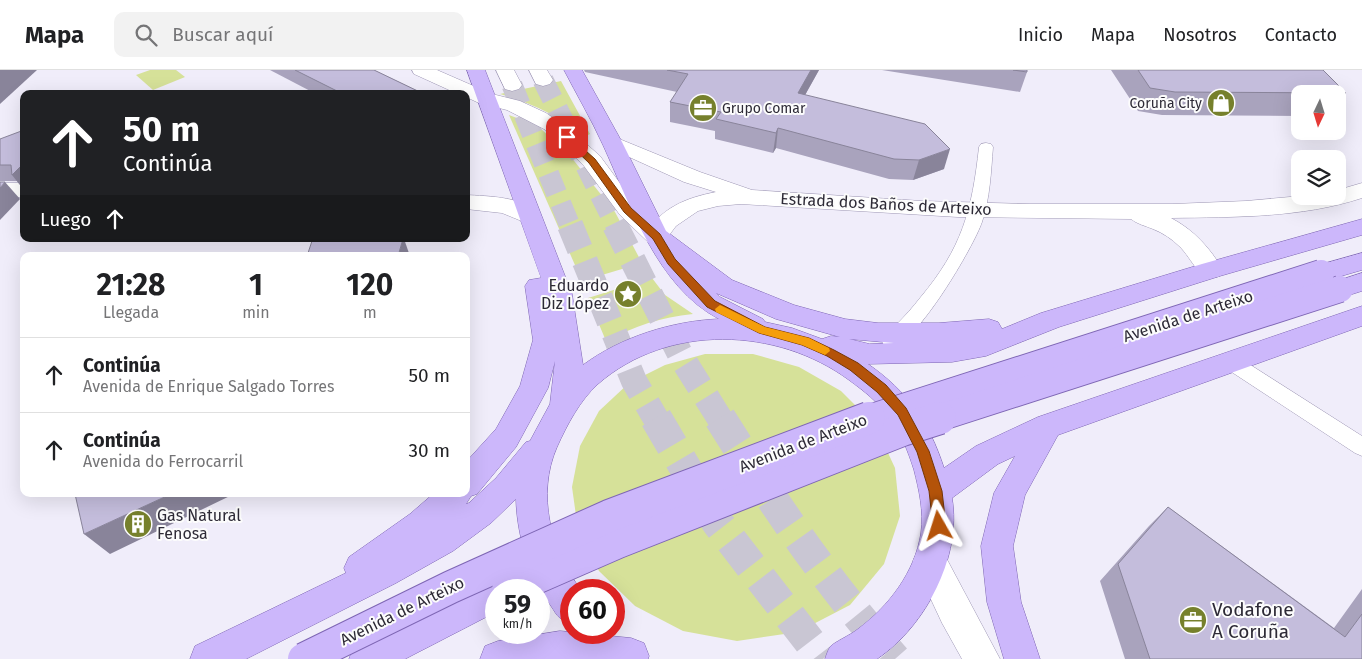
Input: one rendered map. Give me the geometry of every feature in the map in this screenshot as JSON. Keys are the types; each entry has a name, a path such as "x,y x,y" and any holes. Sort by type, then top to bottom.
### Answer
{"main road":[{"path":"476,70 528,216 559,294 570,366 564,407"},
{"path":"574,70 612,142 656,236 672,261 711,304 762,330"},
{"path":"470,479 506,438 534,388 546,340 528,216"},
{"path":"208,659 392,568 441,540 480,513 506,488 542,444 564,407 586,378 620,354 655,340 684,331 724,328 762,330 870,354 952,352 986,346 1206,262 1362,227"},
{"path":"656,236 723,286 785,312 846,329 899,333 940,333 974,331 1050,320"},
{"path":"1341,281 1362,261"},
{"name":"Avenida de Arteixo","path":"533,579 618,542 902,430 1341,281"},
{"name":"Avenida de Arteixo","path":"304,659 451,586 609,516 890,410 1341,281"},
{"path":"936,491 987,455 1048,426 1362,316"},
{"path":"805,341 854,366 881,389 902,411 923,451 936,491 939,526 930,561 915,595 888,628 854,653 842,659"},
{"path":"1022,659 1004,602 997,546 1010,493 1048,426"},
{"path":"542,444 532,484 534,519 540,550 560,591"},
{"path":"304,611 421,524 452,497"},
{"name":"Avenida de Arteixo","path":"367,659 485,600"},
{"path":"616,644 635,657"},
{"path":"498,659 560,649 635,657"}],"street":[{"path":"421,70 466,90"},
{"path":"470,92 486,99 513,105 540,117 567,137 592,161 628,210 656,236"},
{"path":"612,142 692,177 757,197"},
{"path":"0,190 20,190"},
{"name":"Estrada dos Baños de Arteixo","path":"656,236 673,214 694,205 717,200 757,197 978,210 1130,213 1224,210 1284,205 1346,196 1362,190"},
{"path":"470,202 505,205 516,208 528,216"},
{"name":"Estrada dos Baños de Arteixo","path":"1206,262 1194,236 1193,225 1200,217 1224,210"},
{"name":"Estrada dos Baños de Arteixo","path":"1130,213 1174,228 1188,240 1206,262"},
{"path":"930,561 954,611 982,659"}],"lane":[{"path":"870,354 899,333 930,298 966,241 978,210 986,147"},
{"path":"1231,362 1362,447"}],"green space":[{"path":"150,70 176,70 185,77 153,90 136,75"},
{"path":"561,81 590,134 586,136 566,122 544,111 500,94"},
{"path":"509,115 538,126 571,157 615,212 642,263 582,281"},
{"path":"652,278 665,295 693,314 670,317 648,323 606,341 588,298"},
{"path":"705,354 753,354 799,367 841,391 875,425 895,468 900,516 884,564 850,605 798,632 737,641 683,631 635,606 625,596 625,579 607,579 599,571 578,530 572,487 580,446 599,411 629,383 665,365"}],"building":[{"path":"295,70 374,70 416,90 335,90"},
{"path":"667,70 811,70 798,93 925,124 950,149 919,160 894,159 778,128 776,133 716,119 721,112 670,102 688,74"},
{"path":"1138,70 1323,70 1338,85 1291,85 1291,93 1175,92 1150,88"},
{"path":"20,132 20,167 12,175 11,165 0,165 0,139"},
{"path":"312,242 402,242 399,252 308,252"},
{"path":"76,497 164,497 84,534"},
{"name":"Vodafone A Coruña","path":"1168,507 1345,637 1362,614 1362,659 1150,659 1118,564"}],"tunnel":[{"path":"543,80 616,226"},
{"path":"512,85 570,226"},
{"path":"570,225 634,381 656,419"},
{"path":"615,225 682,358 720,419"},
{"path":"656,418 717,522 823,659"},
{"path":"720,418 802,542 870,631 895,659"}],"slow traffic":[{"path":"720,309 762,330 805,341 825,351"}],"place":[{"name":"Coruña City","path":"1221,103"},
{"name":"Grupo Comar","path":"703,108"},
{"name":"Eduardo Diz López","path":"628,294"},
{"name":"Gas Natural Fenosa","path":"138,524"},
{"name":"Vodafone A Coruña","path":"1193,620"}],"route":[{"path":"567,137 592,161 628,210 656,236 672,261 711,304 762,330 805,341 830,353 854,366 881,389 902,411 923,451 936,491 939,526"}]}
